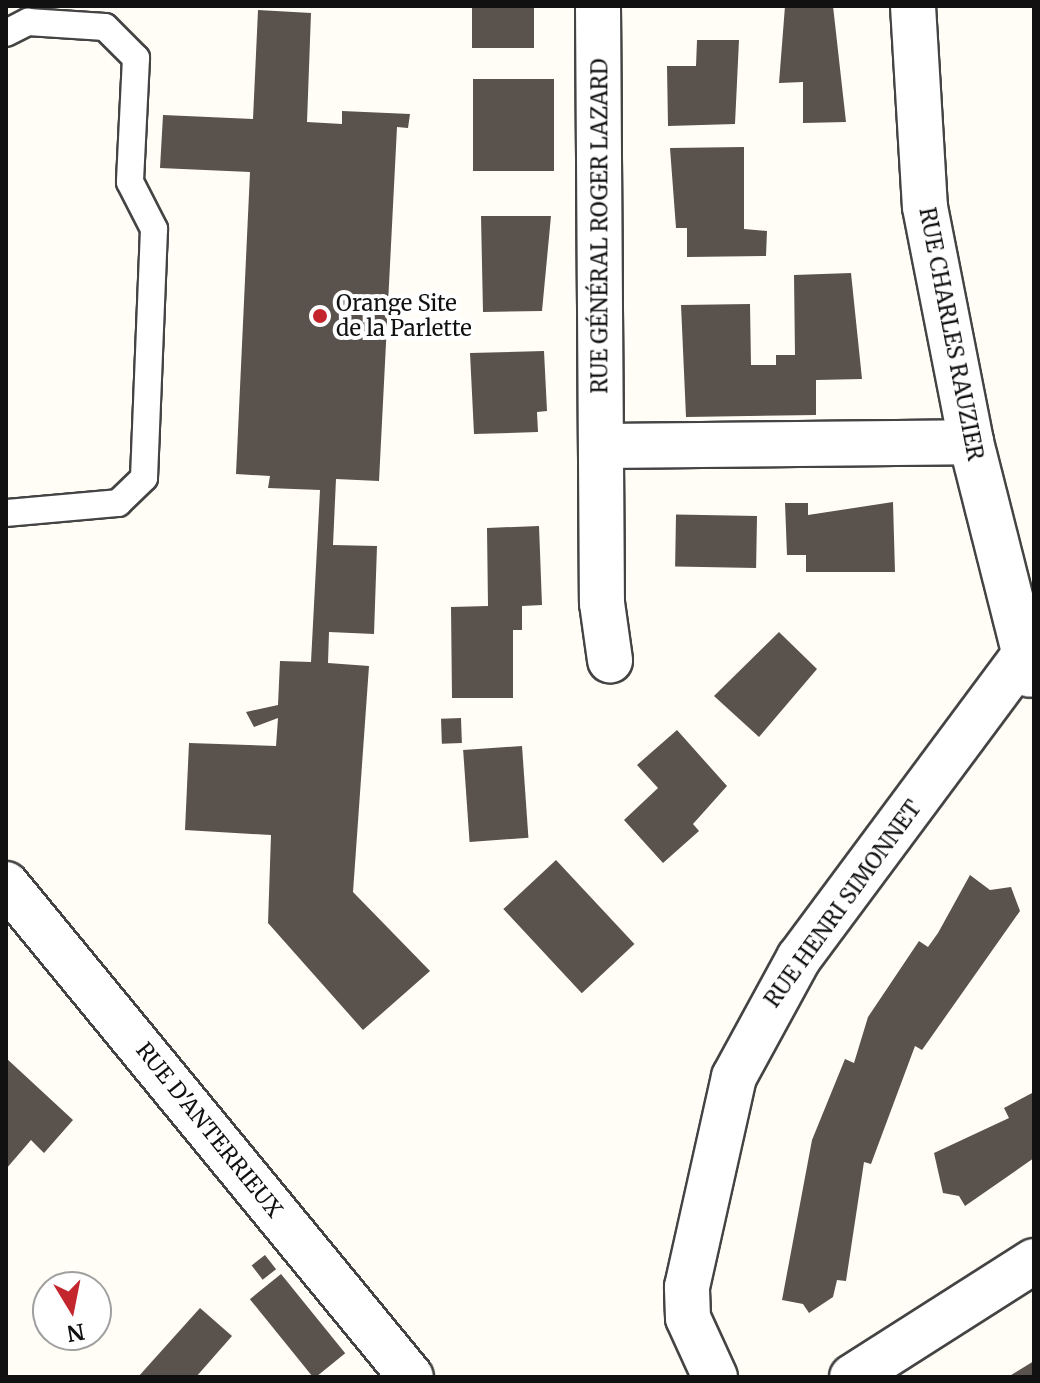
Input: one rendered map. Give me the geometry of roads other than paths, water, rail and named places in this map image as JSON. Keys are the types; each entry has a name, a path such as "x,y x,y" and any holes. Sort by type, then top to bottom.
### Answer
{"street":[{"name":"RUE GÉNÉRAL ROGER LAZARD","path":"598,6 602,603 610,660"},
{"name":"RUE CHARLES RAUZIER","path":"913,6 925,207 971,442 1031,661"},
{"path":"602,446 971,442"},
{"name":"RUE HENRI SIMONNET","path":"715,1377 688,1318 687,1287 734,1077 799,958 1031,661"},
{"name":"RUE D'ANTERRIEUX","path":"6,884 411,1377"},
{"path":"852,1377 1034,1261"}],"lane":[{"path":"6,33 28,22 105,27 136,58 130,182 154,229 144,478 118,503 6,513"}],"place":[{"name":"Orange Site de la Parlette","path":"320,316"}]}
